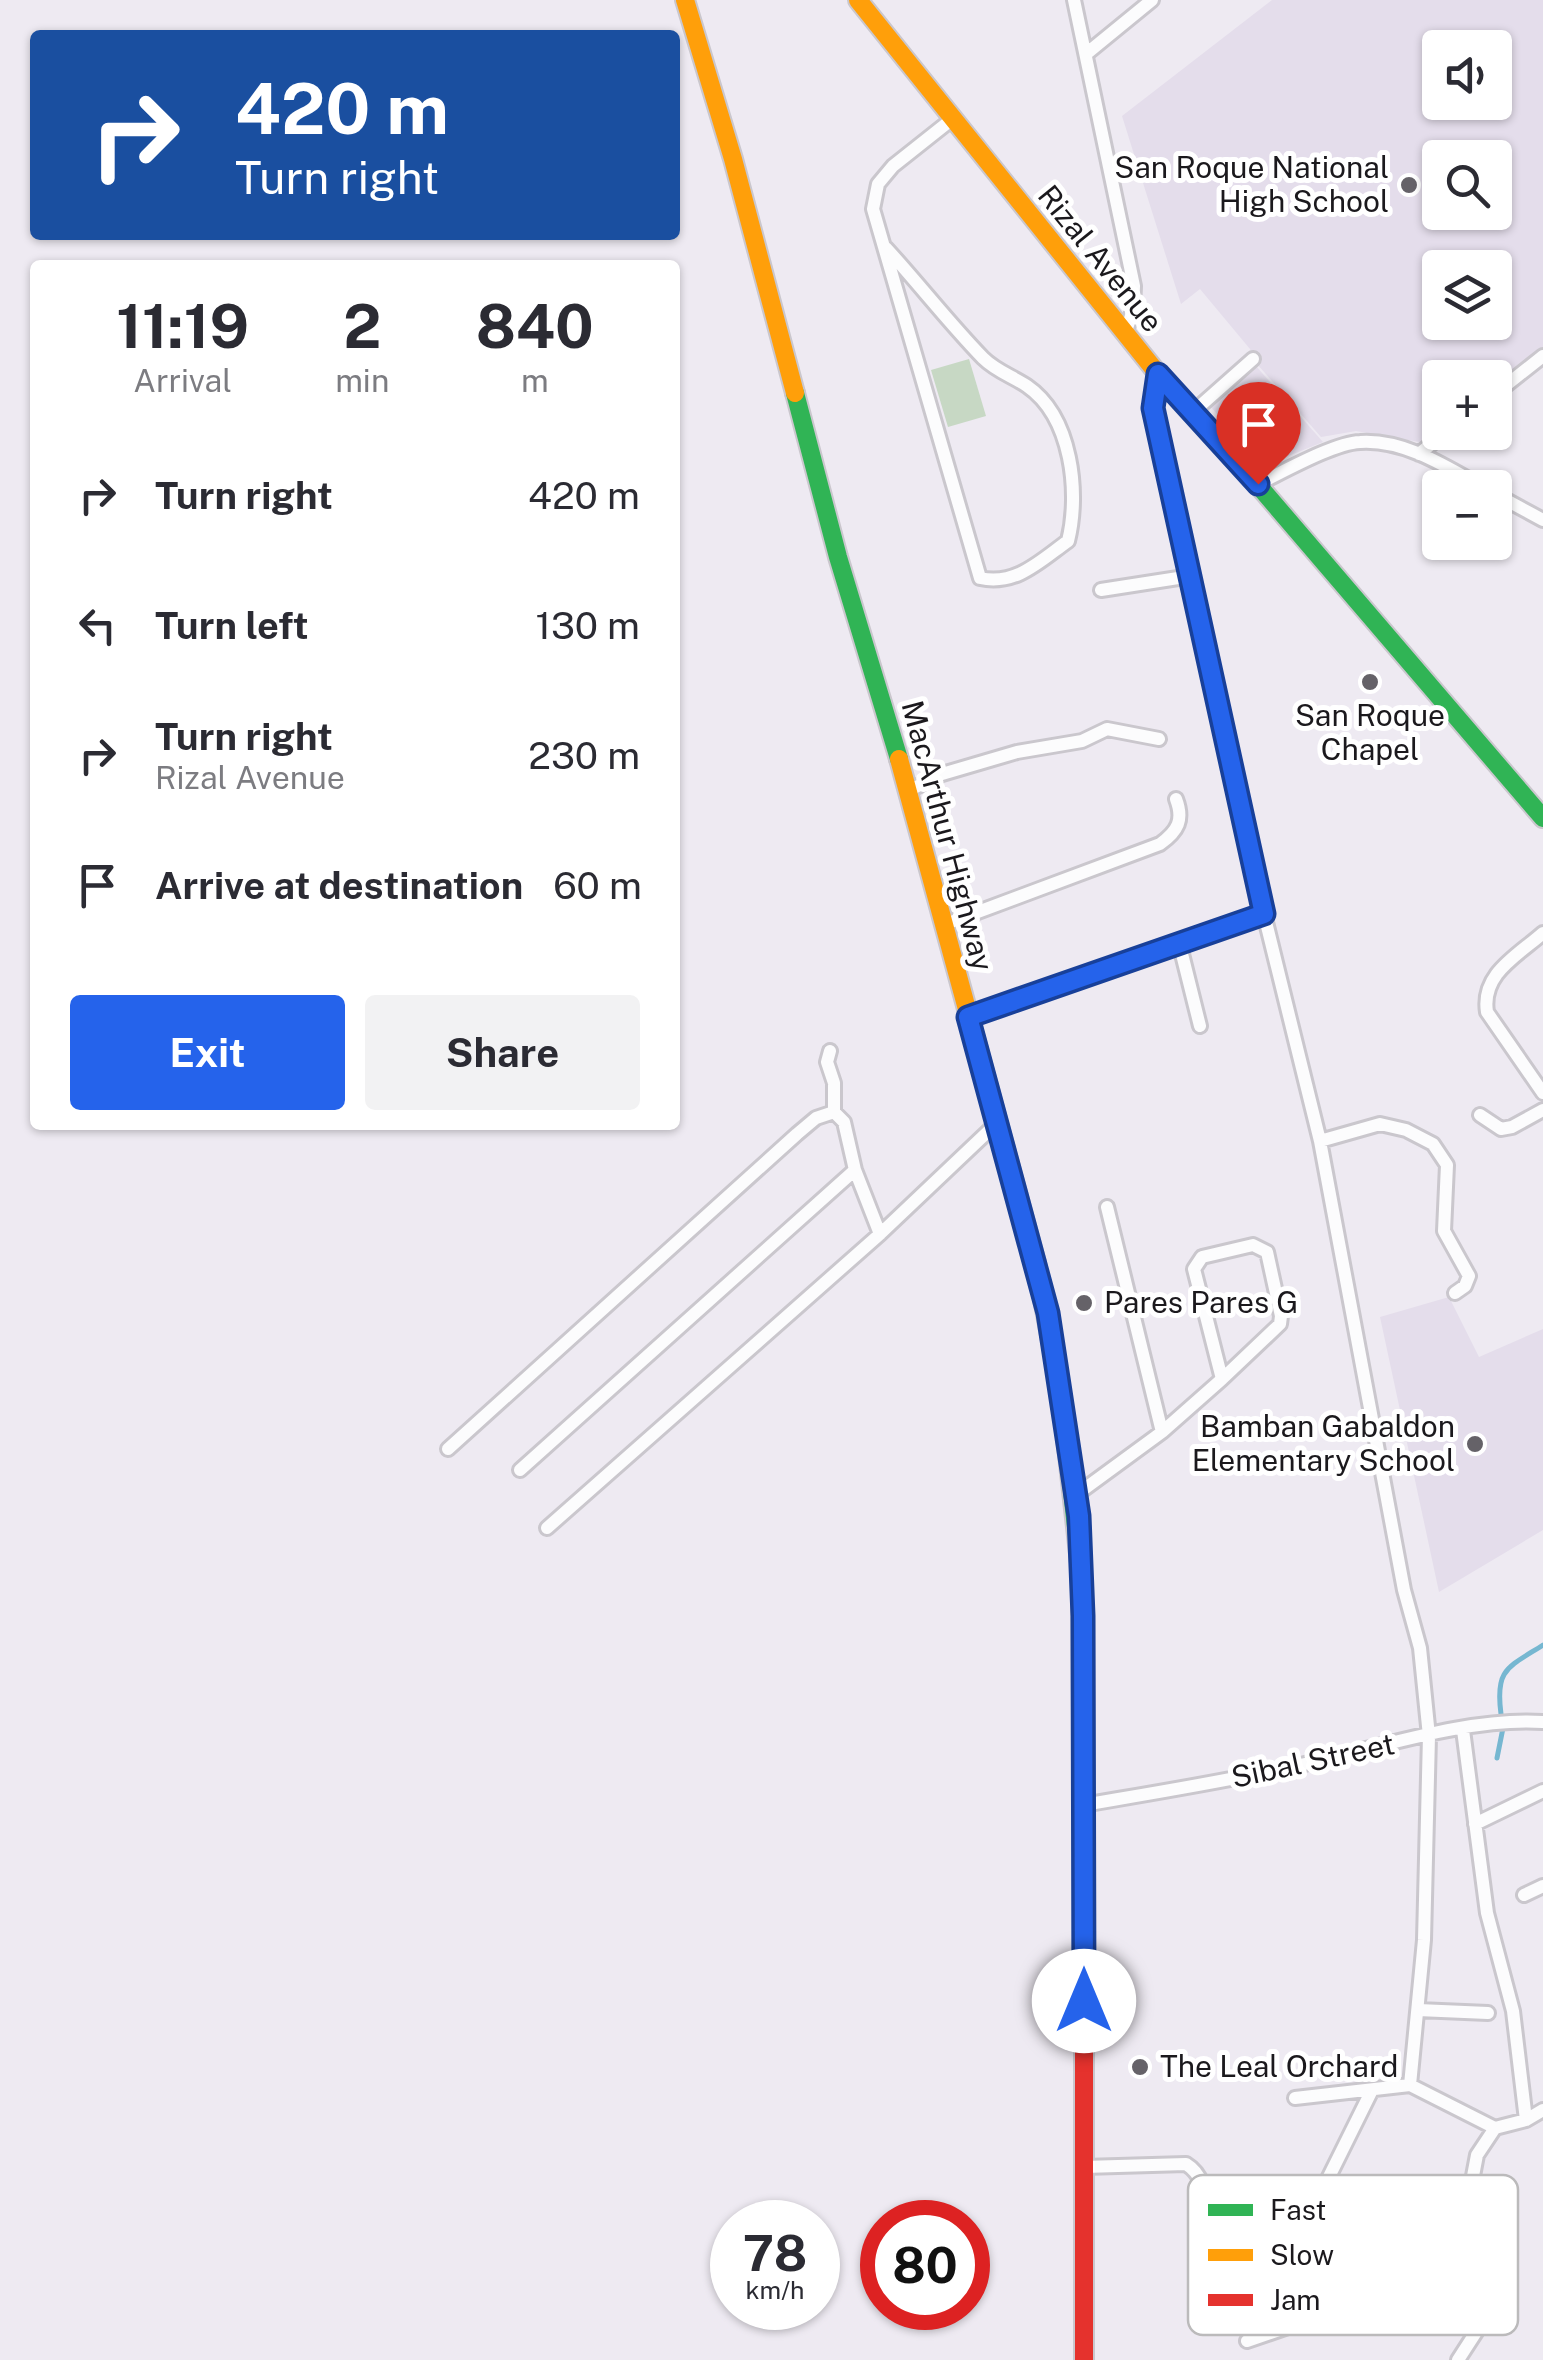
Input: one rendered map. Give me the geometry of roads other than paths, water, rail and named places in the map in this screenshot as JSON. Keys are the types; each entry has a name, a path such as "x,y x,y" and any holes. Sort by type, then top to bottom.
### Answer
{"main road":[{"name":"MacArthur Highway","path":"685,0 734,159 838,557 908,791 1048,1313 1076,1495 1083,1616 1084,2360"},
{"name":"Rizal Avenue","path":"862,2 951,120 1158,374 1258,484 1543,818"}],"street":[{"path":"1074,0 1134,286 1133,310 1125,334"},
{"path":"1086,54 1152,0"},
{"path":"886,248 994,369 1028,386 1059,423 1072,480 1074,518 1068,541 1020,576 999,582 980,578 873,209 878,184 893,166 951,120"},
{"path":"1512,381 1543,356"},
{"path":"1192,414 1253,360"},
{"path":"1158,374 1153,408 1264,914 1320,1142 1404,1590 1420,1648 1429,1736 1424,1940 1410,2085"},
{"path":"1258,484 1358,442 1393,446 1450,470"},
{"path":"1419,454 1424,450"},
{"path":"1512,503 1543,520"},
{"path":"1101,590 1190,576"},
{"path":"908,791 942,774 1017,752 1082,741 1107,728 1159,739"},
{"path":"943,925 1160,844 1178,828 1182,817 1176,799"},
{"path":"968,1017 1264,914"},
{"path":"1543,933 1488,984 1485,997 1488,1012 1543,1093"},
{"path":"1178,942 1200,1026"},
{"path":"830,1051 826,1062 834,1083 834,1112 844,1122 856,1170 880,1234"},
{"path":"1480,1115 1501,1128 1512,1127 1543,1110"},
{"path":"448,1449 797,1134 816,1118 834,1112"},
{"path":"547,1528 880,1234 998,1123"},
{"path":"1320,1142 1380,1124 1420,1135 1443,1155 1448,1179 1444,1231 1469,1276 1465,1286 1455,1292"},
{"path":"520,1470 856,1170"},
{"path":"1107,1207 1162,1432"},
{"path":"1076,1495 1162,1432 1222,1378 1280,1324 1267,1252 1262,1247 1253,1245 1202,1257 1196,1262 1194,1269 1222,1378"},
{"name":"Sibal Street","path":"1083,1805 1254,1776 1429,1736 1502,1724 1543,1722"},
{"path":"1463,1730 1490,1931 1512,2012 1526,2120"},
{"path":"1475,1824 1543,1792"},
{"path":"1524,1895 1543,1886"},
{"path":"1418,2010 1488,2013"},
{"path":"1295,2098 1410,2085 1495,2128"},
{"path":"1330,2175 1371,2092"},
{"path":"1473,2175 1477,2154 1495,2128 1526,2120 1543,2110"},
{"path":"1084,2167 1177,2162 1192,2167 1198,2175"},
{"path":"1247,2341 1265,2335"},
{"path":"1458,2360 1473,2335"}],"waterway":[{"path":"1501,1714 1500,1687 1506,1671 1543,1645"},
{"path":"1497,1758 1503,1728"}],"place":[{"name":"San Roque National High School","path":"1409,185"},
{"name":"San Roque Chapel","path":"1370,682"},
{"name":"Pares Pares G","path":"1084,1303"},
{"name":"Bamban Gabaldon Elementary School","path":"1475,1444"},
{"name":"The Leal Orchard","path":"1140,2067"}]}
